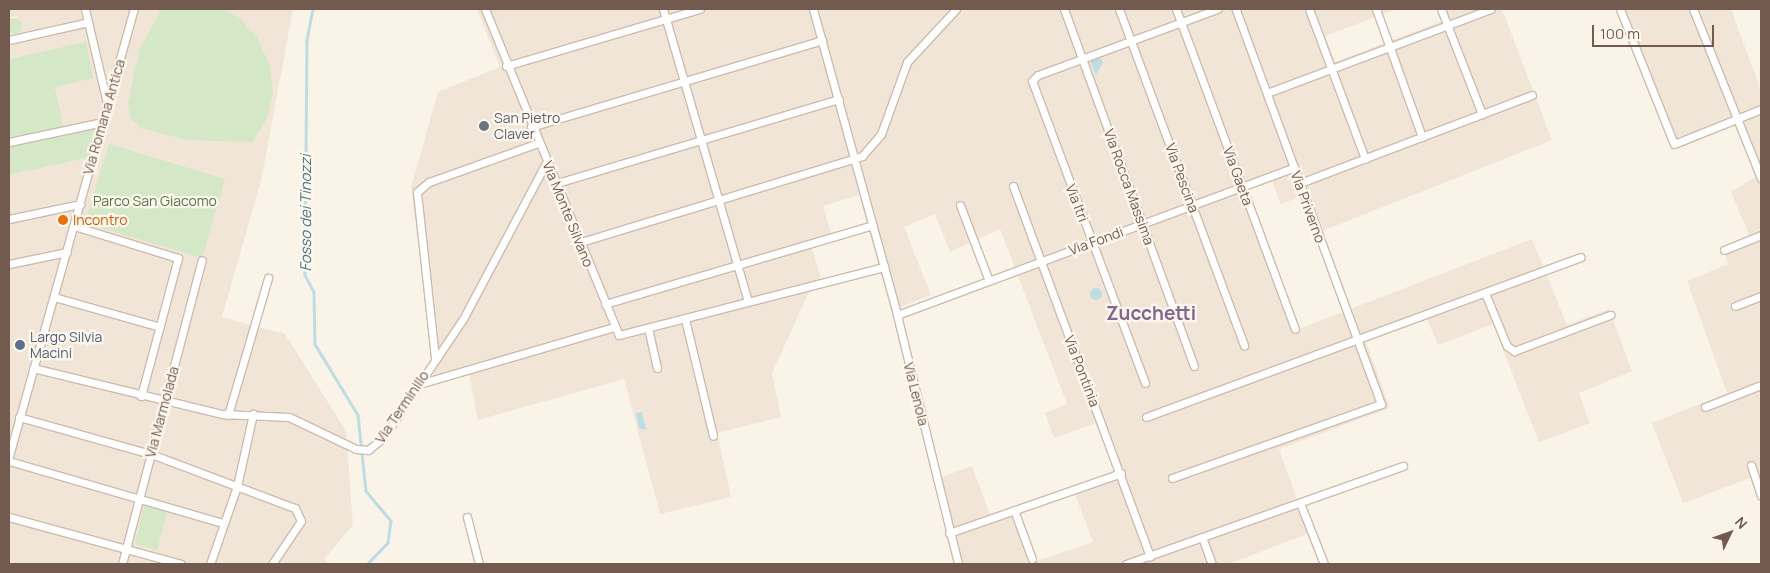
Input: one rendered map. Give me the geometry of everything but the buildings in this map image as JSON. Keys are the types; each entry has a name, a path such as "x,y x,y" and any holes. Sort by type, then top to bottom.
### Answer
{"street":[{"path":"85,9 108,106"},
{"name":"Via Romana Antica","path":"9,456 134,9"},
{"name":"Via Monte Silvano","path":"485,9 506,66 557,183 614,327 619,335 648,328"},
{"path":"663,9 747,299"},
{"path":"506,66 700,9"},
{"name":"Via Lenola","path":"813,9 856,159 897,315 958,564"},
{"path":"581,242 856,159 880,137 907,62 956,9"},
{"name":"Via Rocca Massima","path":"1064,9 1194,366"},
{"name":"Via Pescina","path":"1119,9 1244,346"},
{"name":"Via Gaeta","path":"1176,9 1295,329"},
{"path":"1082,58 1217,9"},
{"name":"Via Priverno","path":"1172,478 1380,404 1236,9"},
{"path":"1309,9 1365,158"},
{"path":"1376,9 1422,137"},
{"path":"1441,9 1482,114"},
{"path":"1267,93 1491,9"},
{"path":"1620,9 1674,144 1761,109"},
{"path":"1693,9 1761,174"},
{"path":"9,40 88,22"},
{"path":"532,127 822,40"},
{"name":"Via Itri","path":"1082,58 1033,79 1145,383"},
{"path":"1300,182 1532,95"},
{"path":"557,183 839,99"},
{"path":"9,142 103,122"},
{"path":"435,358 417,192 429,182 538,143"},
{"name":"Via Terminillo","path":"33,368 140,396 166,400 228,415 253,414 298,419 364,451 383,438 415,385 468,309 547,161"},
{"name":"Via Fondi","path":"897,315 1294,167"},
{"name":"Via Pontinia","path":"1013,186 1121,473 1150,556"},
{"path":"9,219 80,204"},
{"path":"960,204 989,281"},
{"path":"605,304 873,225"},
{"path":"74,226 176,256 178,266 140,396"},
{"path":"1724,250 1761,235"},
{"path":"9,264 67,252"},
{"path":"1146,417 1358,342 1581,257"},
{"name":"Via Marmolada","path":"122,564 202,260"},
{"path":"657,368 648,328 884,267"},
{"path":"228,415 268,278"},
{"path":"1485,293 1507,346 1514,351 1610,315"},
{"path":"1735,306 1761,296"},
{"path":"54,297 160,327"},
{"path":"685,319 713,436"},
{"path":"415,385 614,327"},
{"path":"1705,407 1761,386"},
{"path":"210,564 223,523 238,486 253,414"},
{"path":"19,417 151,454 238,486 301,514 300,522 272,564"},
{"path":"9,462 223,523"},
{"path":"1751,465 1761,495"},
{"path":"1126,564 1141,562 1150,556 1403,466"},
{"path":"950,533 1121,473"},
{"path":"1300,502 1324,564"},
{"path":"1014,510 1032,559"},
{"path":"9,517 181,564"},
{"path":"467,517 479,564"},
{"path":"1202,537 1212,564"}],"shaded area":[{"path":"9,9 293,9 261,181 222,317 285,334 346,431 353,525 324,559 330,564 9,564 9,175 87,158 65,133 55,86 86,43 9,59 9,36 20,33 17,16 9,18"},
{"path":"477,9 1397,9 1325,36 1335,62 1442,21 1437,9 1502,9 1552,140 1317,233 1302,196 1281,204 1272,181 1248,189 1299,329 1532,239 1567,325 1609,309 1632,371 1579,393 1590,423 1539,442 1493,324 1438,345 1427,319 1366,342 1390,408 1279,449 1309,533 1229,564 955,564 934,480 972,466 990,515 1016,506 1037,561 1093,542 1072,486 1117,470 1099,422 1054,438 1045,413 1067,404 1000,229 950,252 935,214 904,227 931,295 891,311 859,195 823,206 833,240 812,248 824,288 809,292 772,373 781,417 717,433 731,497 660,514 624,379 478,420 468,368 434,377 411,187 438,92 500,67"},
{"path":"1616,9 1731,9 1761,91 1761,474 1683,503 1652,423 1727,393 1687,281 1728,264 1722,247 1749,235 1731,192 1757,176 1736,125 1672,151"}],"green space":[{"path":"162,9 222,9 240,18 258,39 270,66 273,94 266,121 252,142 187,140 141,128 131,119 128,104 140,48"},
{"path":"14,18 22,26 14,34 6,26"},
{"path":"86,42 93,78 55,87 65,133 97,126 87,158 9,175 9,59"},
{"name":"Parco San Giacomo","path":"109,144 225,179 202,258 85,223"},
{"path":"145,503 168,509 157,550 135,544"}],"water":[{"path":"1099,57 1103,62 1096,75 1090,61"},
{"path":"1094,288 1098,288 1102,294 1098,300 1094,300 1090,296 1090,292"},
{"path":"642,412 646,430 639,428 636,413"}],"waterway":[{"name":"Fosso dei Tinozzi","path":"313,9 307,41 305,275 314,292 315,344 358,415 366,491 391,521 388,543 368,564"}],"place":[{"name":"San Pietro Claver","path":"484,126"},
{"name":"Incontro","path":"63,220"},
{"name":"Largo Silvia Macini","path":"20,345"}],"district":[{"name":"Zucchetti","path":"1151,314"}]}
